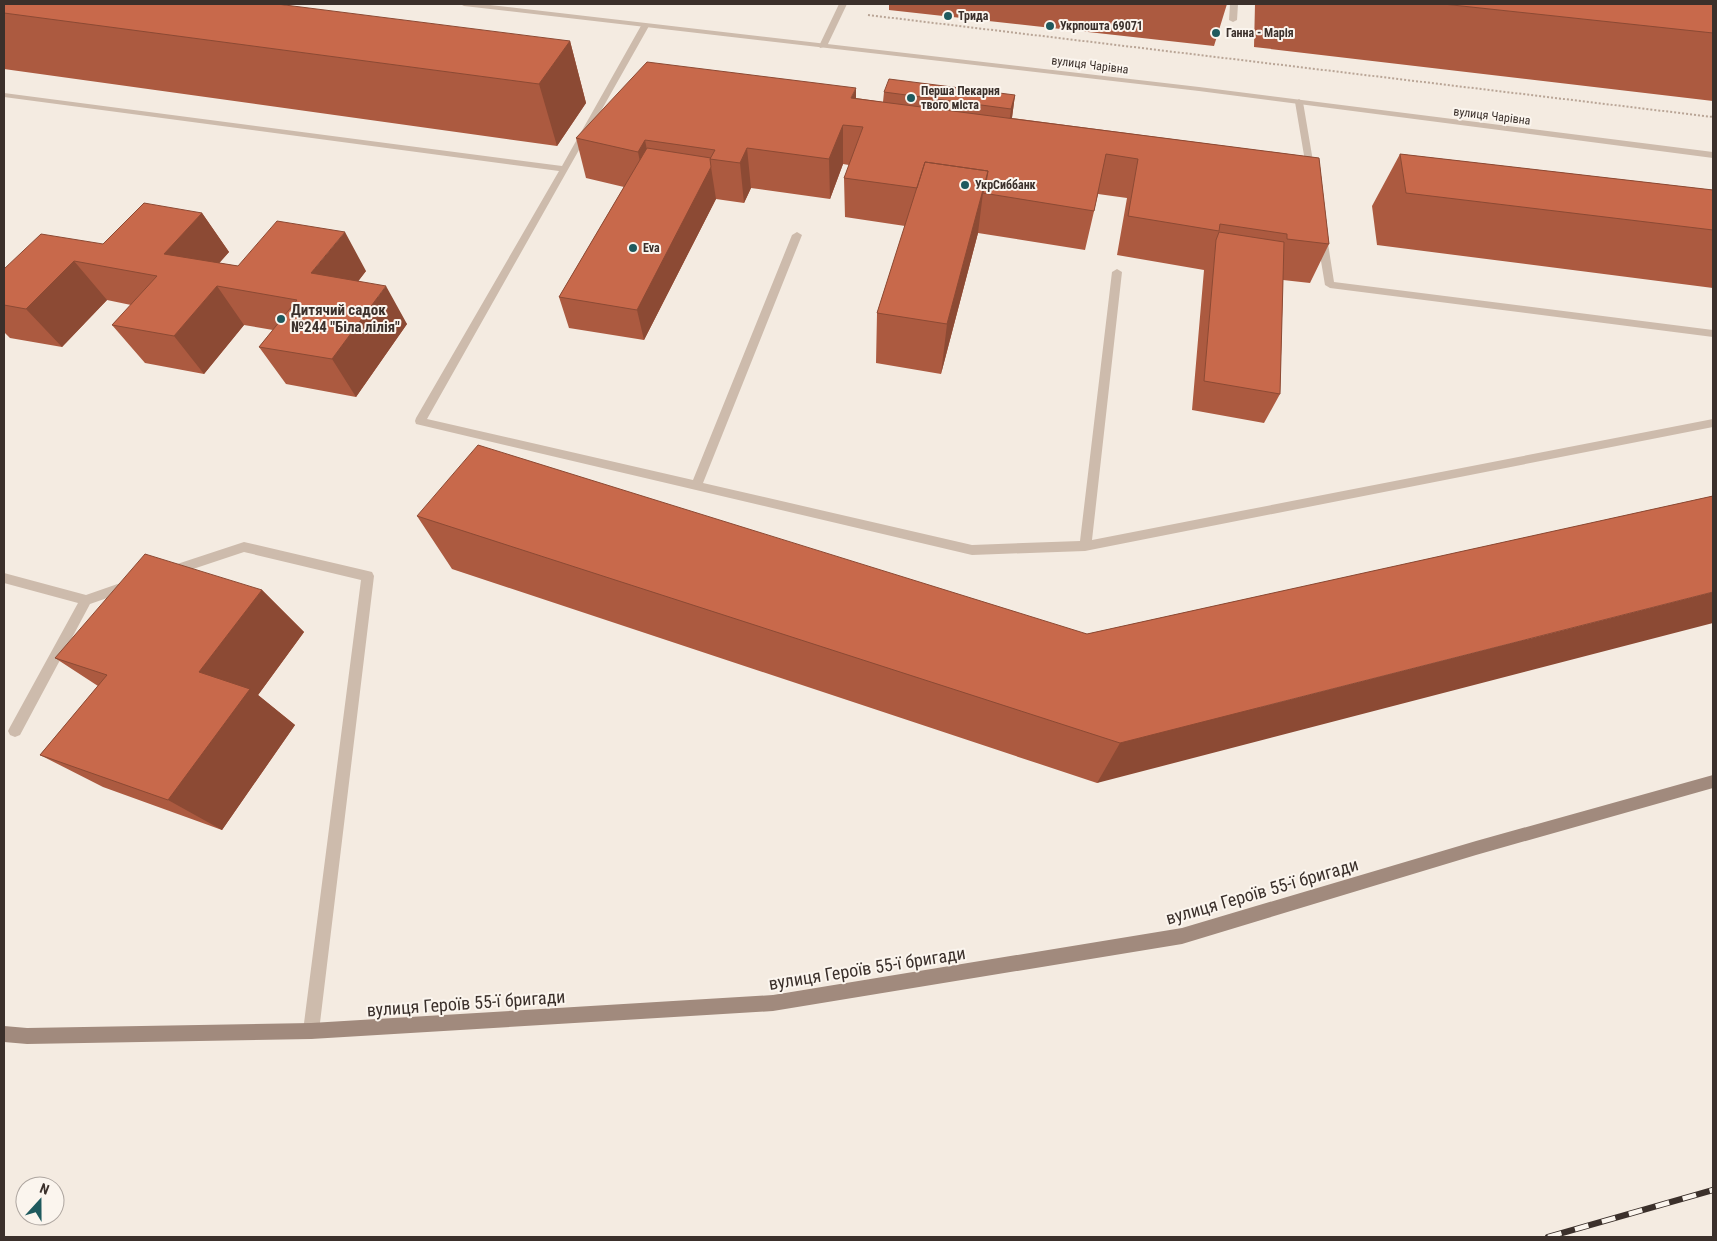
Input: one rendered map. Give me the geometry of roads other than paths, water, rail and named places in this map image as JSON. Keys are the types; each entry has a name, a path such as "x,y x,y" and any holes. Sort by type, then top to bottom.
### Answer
{"main road":[{"name":"вулиця Героїв 55-ї бригади","path":"4,1034 27,1036 311,1031 773,1003 1182,936 1476,848 1713,781"}],"street":[{"name":"вулиця Чарівна","path":"464,4 1200,89 1713,155"},
{"path":"1232,20 1234,4"},
{"path":"823,46 841,8"},
{"path":"645,26 420,420 972,550 1085,546 1713,423"},
{"path":"4,95 565,169"},
{"path":"1300,102 1312,179"},
{"path":"1320,227 1330,285 1713,334"},
{"path":"696,486 797,235"},
{"path":"1085,546 1117,272"},
{"path":"160,575 244,547 368,576 311,1031"},
{"path":"4,578 86,600 142,581"},
{"path":"15,731 86,600"}],"railway":[{"path":"1548,1237 1713,1190"}],"place":[{"name":"Трида","path":"948,16"},
{"name":"Укрпошта 69071","path":"1050,26"},
{"name":"Ганна - Марія","path":"1216,33"},
{"name":"Перша Пекарня твого міста","path":"911,98"},
{"name":"УкрСиббанк","path":"965,185"},
{"name":"Eva","path":"633,248"},
{"name":"Дитячий садок №244 \"Біла лілія\"","path":"281,319"}]}
